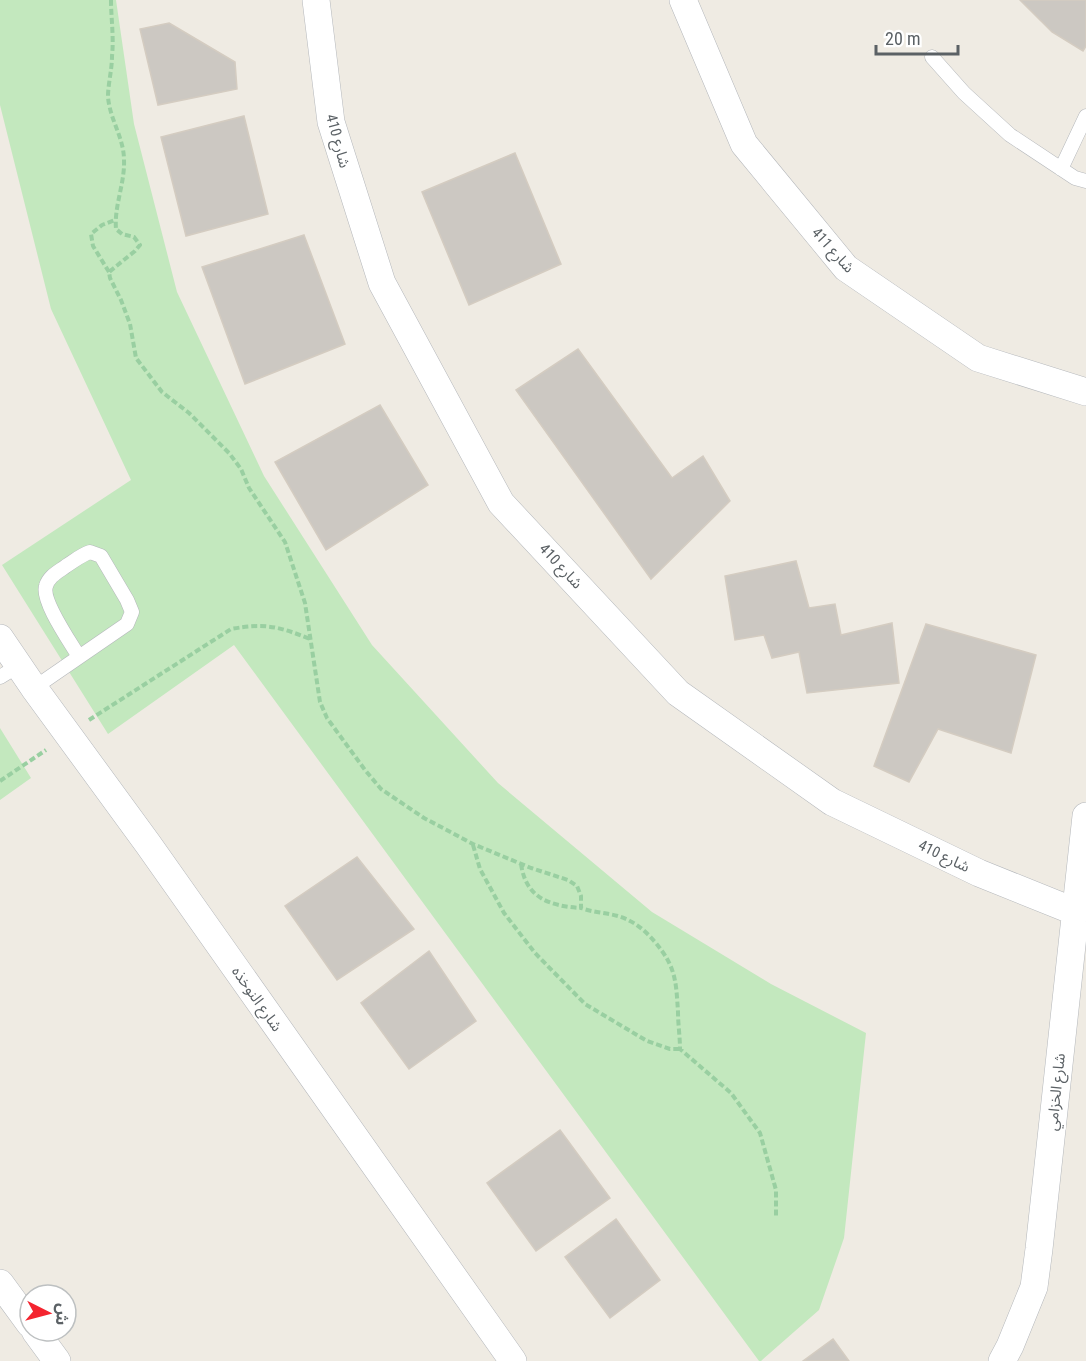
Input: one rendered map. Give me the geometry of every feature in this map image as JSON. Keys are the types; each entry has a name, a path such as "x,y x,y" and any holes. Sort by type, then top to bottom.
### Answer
{"street":[{"name":"شارع 410","path":"316,0 331,122 382,283 501,503 670,684 687,699 832,802 979,873 1076,912"},
{"name":"شارع 411","path":"683,0 744,144 846,268 978,358 1086,392"},
{"name":"شارع النوخذه","path":"0,638 9,672 34,688 148,844 513,1361"},
{"name":"شارع الخزامي","path":"1002,1361 1034,1287 1086,816"},
{"path":"0,1283 18,1308"},
{"path":"44,1343 57,1361"}],"lane":[{"path":"932,57 964,93 1010,135 1060,169 1075,178 1086,181"},
{"path":"1060,169 1086,116"},
{"path":"34,688 127,624 132,612 128,600 101,556 94,553 83,555 54,575 45,587 48,603 79,657"}],"path":[{"path":"109,272 140,245 135,237 122,234 116,229 115,220 124,179 124,160 123,142 113,120 108,98 112,55 111,0"},
{"path":"115,220 102,225 91,234 93,246 109,272 130,324 136,358 162,392 189,413 229,453 285,542 305,603 320,702 327,718 364,770 381,789 401,804 472,844 568,880 577,886 581,896 581,908"},
{"path":"0,781 11,776 67,735 231,629 257,624 285,629 310,639"},
{"path":"472,844 480,869 504,913 535,953 585,1004 647,1041 670,1049 680,1049 731,1093 760,1133 776,1190 776,1216"},
{"path":"521,864 523,878 544,902 612,913 631,921 646,932 663,951 673,970 677,988 680,1049"}],"green space":[{"path":"0,0 116,0 134,124 177,292 264,476 372,645 498,783 652,912 771,984 866,1033 844,1238 819,1310 761,1361 234,645 108,734 2,565 131,480 51,309 0,105"},
{"path":"0,728 31,778 0,800"}],"building":[{"path":"1020,0 1086,0 1086,46 1083,51 1052,32"},
{"path":"169,23 235,62 237,89 158,105 140,29"},
{"path":"244,116 268,214 186,236 161,137"},
{"path":"515,153 561,264 469,305 422,192"},
{"path":"304,235 345,344 245,384 202,267"},
{"path":"578,349 672,478 703,456 730,501 651,579 516,390"},
{"path":"380,405 428,485 326,550 275,462"},
{"path":"796,561 809,608 835,604 841,635 892,623 899,683 807,693 799,652 772,658 764,635 735,640 725,576"},
{"path":"926,624 1036,655 1011,753 938,729 909,782 874,766"},
{"path":"357,857 414,929 337,980 285,906"},
{"path":"429,951 476,1021 409,1069 361,1003"},
{"path":"560,1130 610,1198 536,1251 487,1183"},
{"path":"616,1219 660,1280 610,1318 565,1257"},
{"path":"833,1339 849,1361 803,1361"}]}
